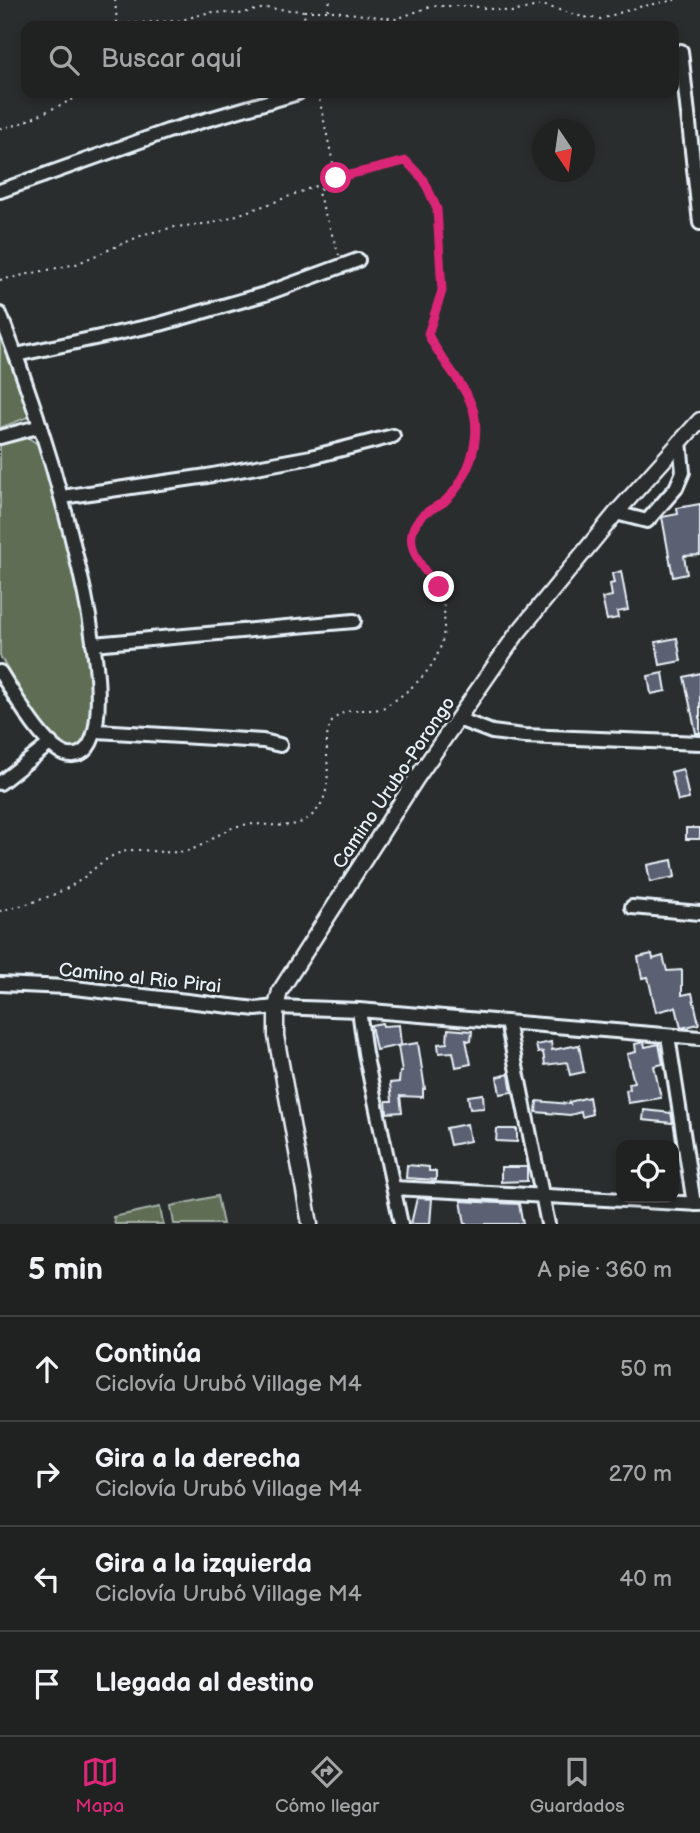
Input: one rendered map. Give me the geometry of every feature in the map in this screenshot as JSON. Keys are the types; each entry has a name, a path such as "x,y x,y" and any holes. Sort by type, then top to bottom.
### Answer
{"main road":[{"name":"Camino Urubo-Porongo","path":"310,1224 276,1036 276,1007 280,991 516,635 616,513 700,419"}],"street":[{"path":"681,51 700,223"},
{"path":"0,191 167,131 281,98"},
{"path":"16,355 160,324 265,294 358,260"},
{"path":"0,314 41,426 80,571 93,644 97,686 97,731 91,745 75,756 61,753 34,724 0,672"},
{"path":"0,437 41,426"},
{"path":"62,497 233,472 311,457 393,436"},
{"path":"616,513 647,521 676,488 683,472 680,441"},
{"path":"93,644 354,621"},
{"path":"458,719 492,732 524,736 700,743"},
{"path":"97,731 263,741 280,746"},
{"path":"0,783 51,743"},
{"path":"632,907 700,913"},
{"name":"Camino al Rio Pirai","path":"0,984 66,987 257,1009 276,1007 359,1010 700,1038"},
{"path":"359,1010 365,1053 401,1224"},
{"path":"507,1022 548,1224"},
{"path":"394,1188 697,1204 668,1036"}],"path":[{"path":"115,0 116,21"},
{"path":"327,11 330,0"},
{"path":"178,21 210,12 239,14 265,8 327,11 396,19 432,6 471,6 512,12 542,5 583,17 601,19 635,8 675,0"},
{"path":"304,11 304,21"},
{"path":"0,128 17,125 76,98"},
{"path":"319,98 336,178"},
{"path":"0,280 76,264 145,234 214,223 325,181 406,161 424,180 437,209 442,291 428,334 435,349 462,387 475,417 475,426 474,445 464,476 445,501 420,517 413,535 413,549 422,569 439,587 444,613 443,639 431,669 413,687 381,709 354,709 337,716 330,724 326,743 330,778 323,800 310,817 296,825 243,825 217,835 189,851 166,854 133,850 104,859 78,882 49,896 0,911"},
{"path":"325,181 318,193 343,266"}],"green space":[{"path":"0,334 28,417 0,428"},
{"path":"27,437 39,445 68,549 89,647 92,698 90,734 77,749 68,749 55,739 39,720 0,656 0,443"},
{"path":"217,1196 223,1224 174,1224 171,1206"},
{"path":"160,1207 163,1224 115,1224 113,1217"}],"building":[{"path":"700,504 700,555 684,556 687,574 673,577 662,517 678,514 677,508"},
{"path":"621,571 628,610 617,612 618,618 607,620 602,598 612,596 612,574"},
{"path":"677,638 681,661 660,665 656,642"},
{"path":"663,673 666,691 651,694 648,676"},
{"path":"700,673 700,733 696,733 684,677"},
{"path":"683,769 689,799 678,801 671,772"},
{"path":"686,828 700,828 700,839 686,839"},
{"path":"672,860 675,877 650,882 647,865"},
{"path":"652,954 653,959 663,956 667,971 682,970 682,995 692,993 699,1024 681,1028 676,1007 656,1012 648,977 642,978 638,957"},
{"path":"382,1023 383,1026 399,1025 401,1045 376,1050 371,1025"},
{"path":"448,1029 472,1031 471,1041 466,1040 471,1064 456,1067 453,1052 439,1053 438,1044 447,1043"},
{"path":"551,1042 552,1050 579,1045 584,1072 570,1075 567,1062 545,1065 543,1052 538,1053 536,1045"},
{"path":"644,1042 645,1047 659,1044 663,1064 654,1066 661,1098 628,1103 626,1090 630,1089 629,1083 634,1082 627,1054 636,1052 635,1044"},
{"path":"418,1043 425,1089 423,1097 400,1096 402,1112 387,1113 386,1101 392,1101 390,1083 399,1082 402,1072 398,1046"},
{"path":"509,1074 512,1092 500,1094 497,1077"},
{"path":"483,1094 484,1108 470,1109 468,1096"},
{"path":"589,1097 592,1114 582,1117 581,1112 570,1115 536,1112 537,1101 570,1104 569,1102"},
{"path":"644,1110 671,1113 673,1123 643,1120"},
{"path":"467,1124 470,1141 450,1145 446,1128"},
{"path":"497,1129 517,1129 517,1142 496,1141"},
{"path":"407,1165 429,1167 429,1171 436,1171 436,1180 406,1178"},
{"path":"501,1167 527,1167 527,1181 501,1182"},
{"path":"417,1198 432,1199 430,1224 411,1224"},
{"path":"461,1201 519,1204 523,1224 465,1224"}],"route":[{"path":"336,178 406,161 424,180 437,209 442,291 428,334 435,349 462,387 475,417 474,445 464,476 445,501 420,517 413,535 413,549 422,569 439,587"}]}
